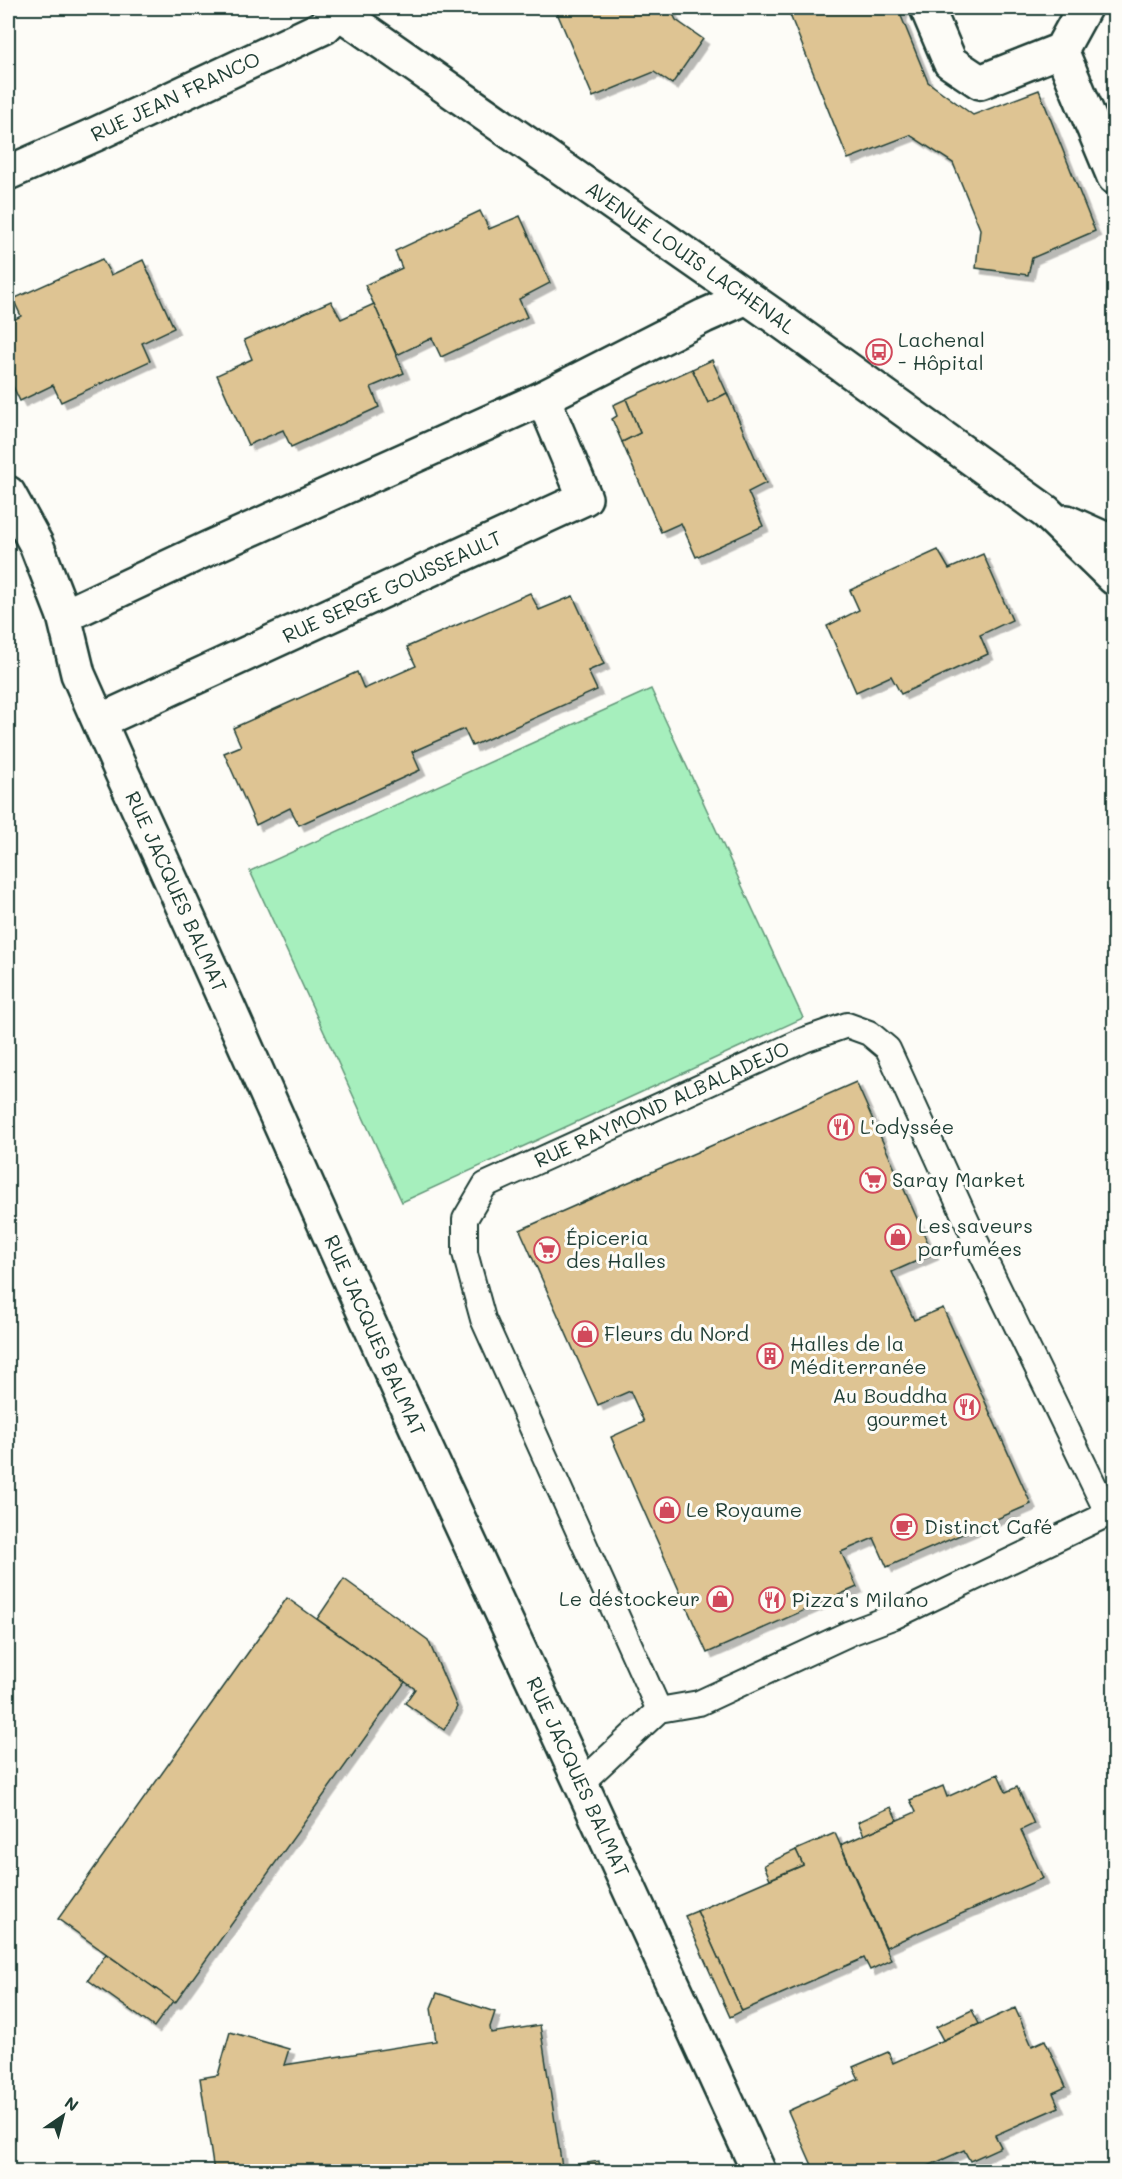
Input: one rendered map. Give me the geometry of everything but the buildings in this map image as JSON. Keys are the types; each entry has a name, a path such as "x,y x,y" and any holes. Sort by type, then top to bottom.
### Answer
{"street":[{"path":"927,8 950,62 980,82 1061,50 1084,8"},
{"name":"RUE JEAN FRANCO","path":"8,173 324,27 336,10"},
{"name":"AVENUE LOUIS LACHENAL","path":"336,10 747,297 1046,512 1114,578"},
{"path":"1061,50 1114,177"},
{"path":"64,616 209,548 543,398 704,316 747,297"},
{"name":"RUE SERGE GOUSSEAULT","path":"100,721 585,498 543,398"},
{"name":"RUE JACQUES BALMAT","path":"8,493 36,544 64,616 78,674 415,1424 580,1784 628,1882 759,2172"},
{"name":"AVENUE LOUIS LACHENAL","path":"1046,512 1114,543"}],"lane":[{"name":"RUE RAYMOND ALBALADEJO","path":"847,1025 869,1033 888,1049 979,1248 1111,1514 895,1616 850,1633 699,1704 659,1710 483,1319 465,1252 465,1219 484,1185 804,1040 847,1025"},
{"path":"580,1784 659,1710"}],"green space":[{"path":"651,689 803,1018 402,1202 250,871"}],"place":[{"name":"Lachenal - Hôpital","path":"879,352"},
{"name":"L'odyssée","path":"841,1127"},
{"name":"Saray Market","path":"873,1180"},
{"name":"Les saveurs parfumées","path":"898,1237"},
{"name":"Épiceria des Halles","path":"547,1250"},
{"name":"Fleurs du Nord","path":"585,1334"},
{"name":"Halles de la Méditerranée","path":"770,1356"},
{"name":"Au Bouddha gourmet","path":"967,1407"},
{"name":"Le Royaume","path":"667,1510"},
{"name":"Distinct Café","path":"904,1527"},
{"name":"Le déstockeur","path":"720,1599"},
{"name":"Pizza's Milano","path":"772,1600"}]}
